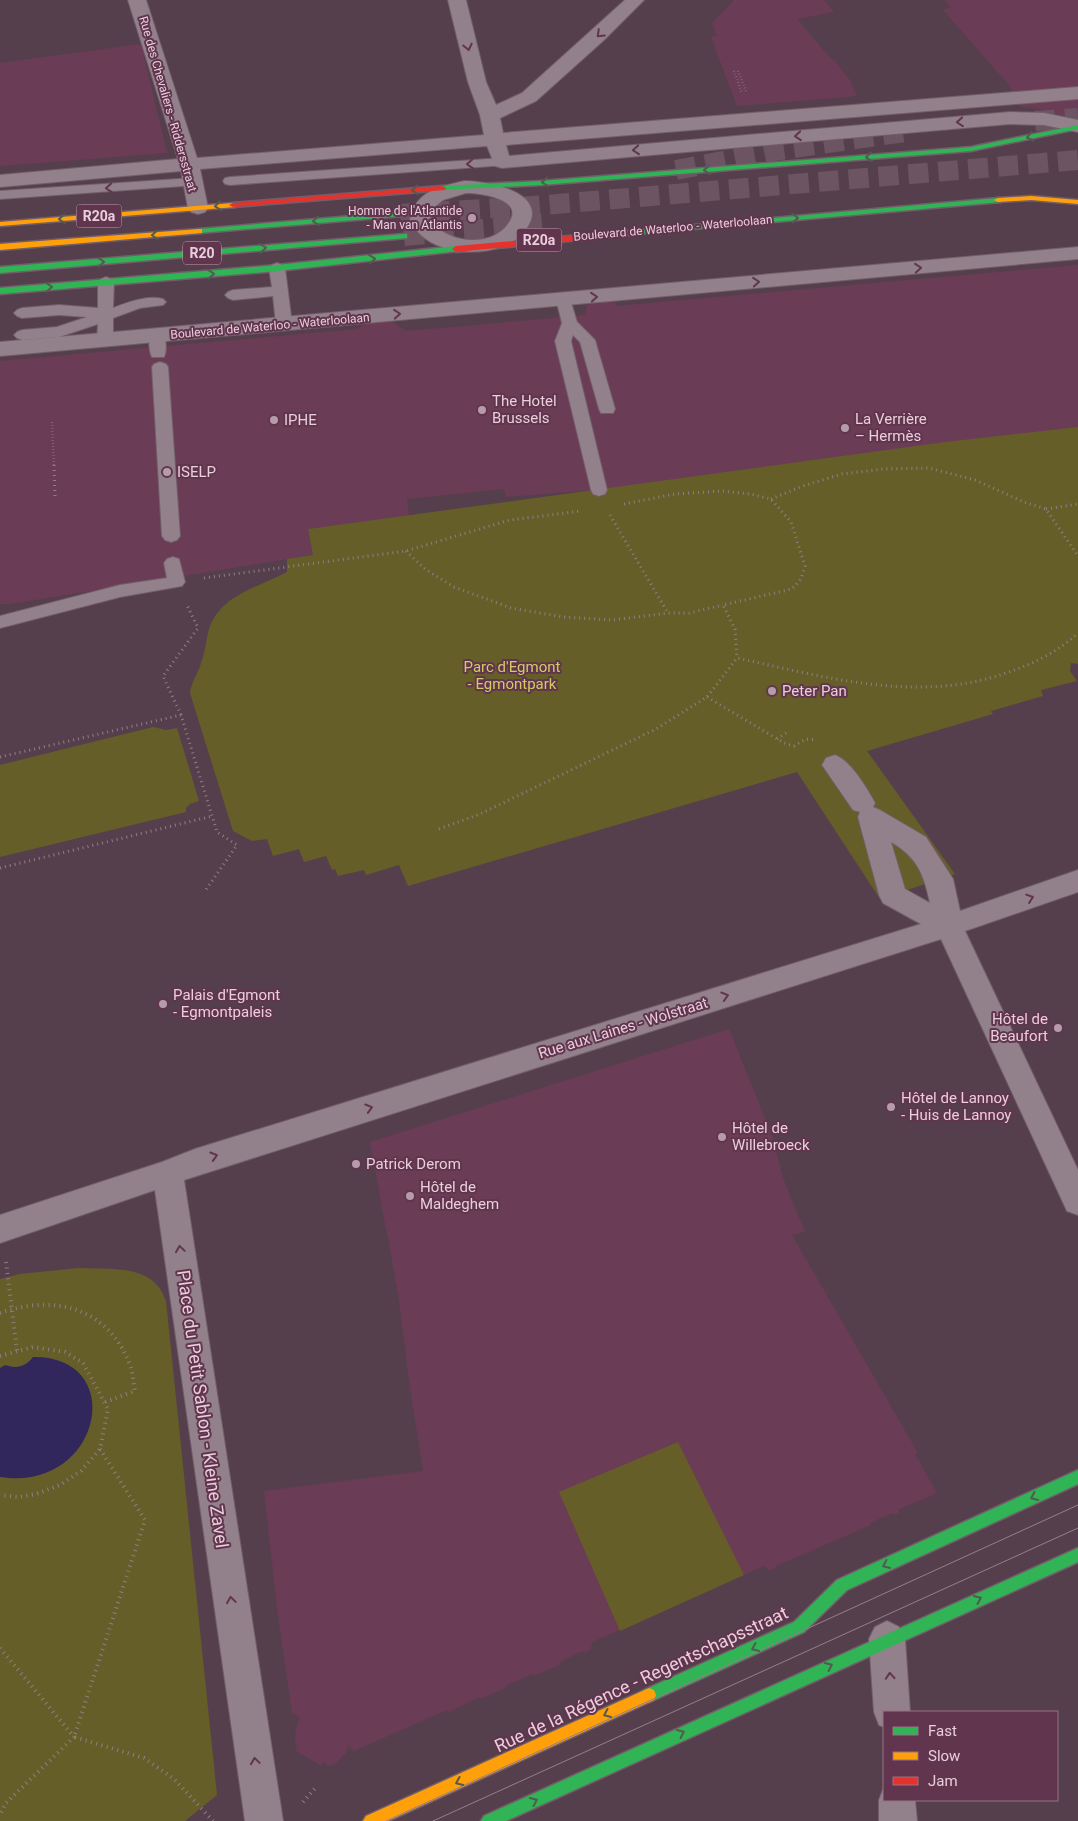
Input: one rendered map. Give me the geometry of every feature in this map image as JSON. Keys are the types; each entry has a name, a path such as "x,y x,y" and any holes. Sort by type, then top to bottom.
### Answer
{"main road":[{"name":"R20a","path":"0,224 441,188 971,149 1078,126"},
{"name":"Boulevard de Waterloo - Waterloolaan","path":"0,291 277,268 479,246 992,200 1031,198 1078,202"},
{"name":"R20","path":"0,248 400,214"},
{"name":"R20","path":"0,270 404,236"},
{"name":"Rue de la Régence - Regentschapsstraat","path":"372,1821 799,1627 842,1584 1078,1477"},
{"path":"489,1821 1078,1554"}],"street":[{"name":"Rue des Chevaliers - Riddersstraat","path":"138,0 191,173 198,208"},
{"path":"457,0 477,82 490,115 494,139 509,184"},
{"path":"490,115 529,97 598,36 635,0"},
{"path":"0,181 191,173 494,139 1078,93"},
{"path":"502,162 1010,118 1044,119 1078,126"},
{"path":"464,187 484,187 502,192 515,200 522,211 522,222 513,233 498,241 479,246 458,245 440,240 426,232 420,221 421,209 430,199 445,191 464,187"},
{"name":"Boulevard de Waterloo - Waterloolaan","path":"0,349 105,340 158,352 284,324 1078,254"},
{"path":"835,765 862,804"},
{"name":"Rue aux Laines - Wolstraat","path":"168,1173 205,1159 949,926 1078,881"},
{"path":"949,926 1078,1202"},
{"path":"0,1229 168,1173"},
{"name":"Place du Petit Sablon - Kleine Zavel","path":"168,1173 264,1821"},
{"path":"887,1640 892,1711"},
{"path":"897,1801 898,1821"}],"lane":[{"path":"230,181 502,162"},
{"path":"437,167 441,188"},
{"path":"0,195 191,173"},
{"path":"277,268 284,324"},
{"path":"105,340 106,282"},
{"path":"233,296 280,292"},
{"path":"564,300 570,323 587,340 606,410"},
{"path":"105,314 59,310 22,324 59,332 105,314 138,304 158,302"},
{"path":"570,323 563,342 599,490"},
{"path":"158,352 171,536"},
{"path":"0,622 120,591 176,582 173,563"}],"path":[{"path":"734,71 742,94"},
{"path":"738,71 747,93"},
{"path":"52,422 55,496"},
{"path":"615,506 675,494 713,492 750,494 771,499 803,486 842,474 883,469 929,468 976,480 1024,502 1046,509 1078,504"},
{"path":"406,550 425,569 454,587 511,608 563,617 613,620 668,613 689,613 792,588 802,579 804,566 791,522 771,499"},
{"path":"606,507 668,613"},
{"path":"1046,509 1078,556"},
{"path":"176,582 406,550 510,520 587,510"},
{"path":"439,829 480,814 656,729 707,697 737,658 735,629 723,605"},
{"path":"198,628 163,676 181,715 217,832 237,845 205,891"},
{"path":"737,658 863,683 936,687 981,682 1036,662 1059,650 1078,633"},
{"path":"707,697 777,739 794,746 806,739 818,741"},
{"path":"0,758 181,715"},
{"path":"777,739 789,731"},
{"path":"0,868 213,816"},
{"path":"7,1277 18,1351"},
{"path":"0,1313 12,1308 46,1304 71,1307 89,1316 105,1328 120,1346 131,1366 135,1391 105,1402"},
{"path":"0,1356 33,1347 64,1352 83,1363 108,1409 100,1449 81,1471 60,1485 36,1494 18,1497 0,1495"},
{"path":"0,1814 6,1803 74,1737 145,1520 100,1449"},
{"path":"0,1648 74,1737 144,1758 174,1779 213,1821"}],"shaded area":[{"path":"734,0 824,0 834,12 797,19 850,80 857,96 737,106 711,37 717,36 712,23"},
{"path":"945,0 1078,0 1078,115 1066,117 1039,109 1021,107 1008,84 943,10 951,7"},
{"path":"141,44 167,153 0,166 0,63"},
{"path":"1078,265 1078,427 599,490 506,497 504,489 407,499 409,516 308,529 313,555 10,604 0,604 0,361 358,329 366,322 391,321 406,331 578,316 585,314 587,305 594,302 615,301 616,306"},
{"path":"729,1029 772,1136 783,1178 805,1232 792,1235 918,1453 915,1454 937,1493 898,1510 899,1513 894,1515 892,1513 870,1523 871,1525 776,1566 776,1568 769,1570 764,1566 592,1642 591,1650 584,1653 583,1651 560,1662 561,1664 507,1685 507,1687 481,1699 479,1697 449,1712 447,1710 354,1751 348,1745 346,1753 336,1763 329,1766 323,1762 321,1766 295,1750 297,1746 295,1740 296,1728 300,1717 292,1713 278,1616 264,1491 423,1471 399,1299 370,1142"},
{"path":"33,1357 64,1363 83,1378 92,1399 91,1423 80,1446 61,1465 34,1476 0,1477 0,1368 5,1365 20,1366 27,1363"}],"green space":[{"name":"Parc d'Egmont - Egmontpark","path":"1078,427 1078,664 1071,663 1070,671 1077,681 1041,690 1043,696 991,711 993,714 867,751 955,874 880,899 797,772 408,886 399,865 366,875 364,870 338,876 335,869 332,870 326,856 304,862 299,849 273,856 267,839 252,841 233,831 190,693 191,688 201,664 210,626 216,615 233,599 287,572 287,559 313,555 308,529 945,442"},
{"path":"153,727 166,730 177,728 199,801 190,804 186,808 186,812 0,857 0,765"},
{"path":"79,1268 118,1269 141,1274 152,1280 160,1289 166,1301 217,1795 185,1821 0,1821 0,1279 20,1274"},
{"path":"678,1442 744,1575 620,1631 559,1492"}],"tunnel":[{"path":"1035,121 1078,118"},
{"path":"676,170 780,150 912,131"},
{"path":"400,214 533,206 1078,160"},
{"path":"404,236 542,224"}],"tram line":[{"path":"386,1821 1078,1505"},
{"path":"433,1821 1078,1528"}],"traffic: fast":[{"path":"442,188 541,183 971,149 1078,127"},
{"path":"626,233 998,200"},
{"path":"199,231 400,214"},
{"path":"0,270 404,236"},
{"path":"0,291 277,268 456,249"},
{"path":"649,1695 799,1627 842,1585 1078,1477"},
{"path":"489,1821 1078,1555"}],"traffic: slow":[{"path":"998,200 1031,198 1078,202"},
{"path":"0,224 233,205"},
{"path":"0,247 199,231"},
{"path":"371,1821 649,1695"}],"traffic: jam":[{"path":"233,205 442,188"},
{"path":"456,249 626,233"}],"place":[{"name":"Homme de l'Atlantide - Man van Atlantis","path":"472,218"},
{"name":"The Hotel Brussels","path":"482,410"},
{"name":"IPHE","path":"274,420"},
{"name":"La Verrière – Hermès","path":"845,428"},
{"name":"ISELP","path":"167,472"},
{"name":"Peter Pan","path":"772,691"},
{"name":"Palais d'Egmont - Egmontpaleis","path":"163,1004"},
{"name":"Hôtel de Beaufort","path":"1058,1028"},
{"name":"Hôtel de Lannoy - Huis de Lannoy","path":"891,1107"},
{"name":"Hôtel de Willebroeck","path":"722,1137"},
{"name":"Patrick Derom","path":"356,1164"},
{"name":"Hôtel de Maldeghem","path":"410,1196"}]}
